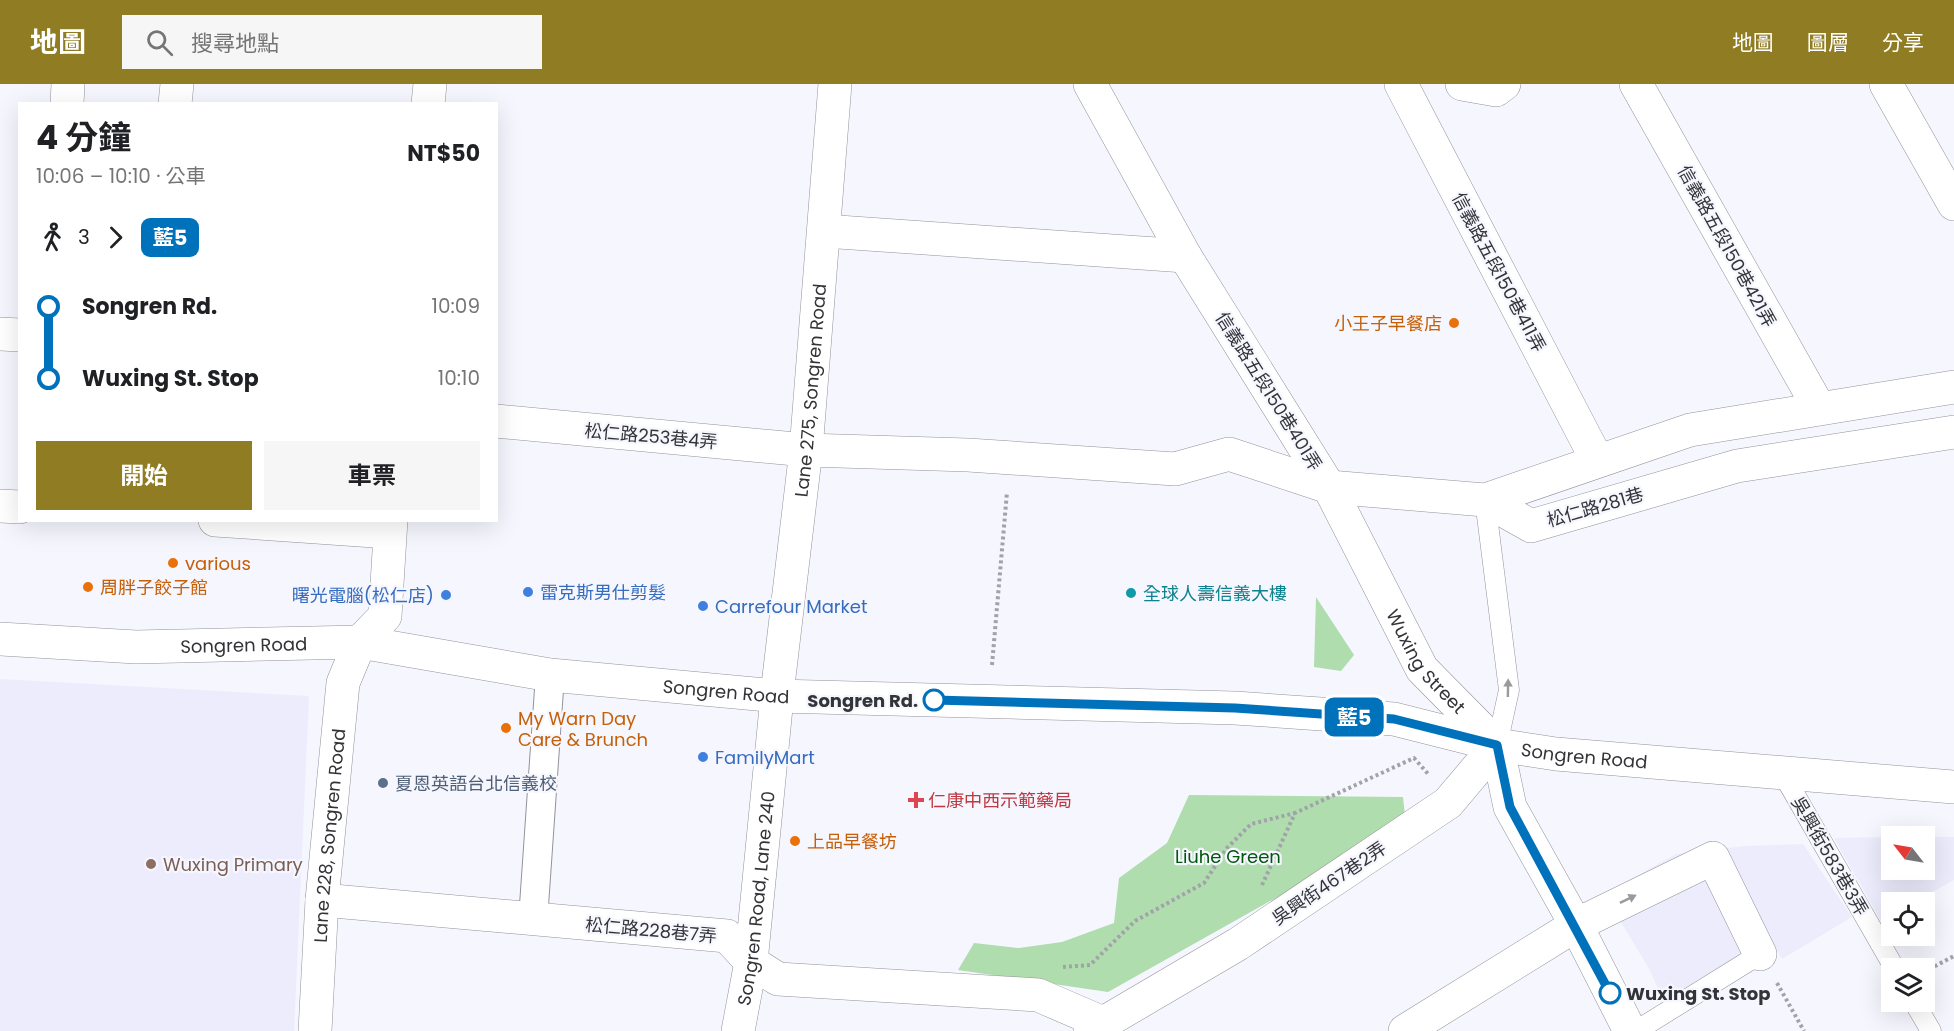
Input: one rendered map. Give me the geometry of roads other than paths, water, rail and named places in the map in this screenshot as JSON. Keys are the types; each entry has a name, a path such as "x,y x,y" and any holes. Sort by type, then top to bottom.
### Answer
{"street":[{"path":"67,102 68,84"},
{"path":"175,102 177,84"},
{"path":"428,102 430,84"},
{"name":"Lane 275, Songren Road","path":"777,696 806,450 836,84"},
{"name":"信義路五段150巷401弄","path":"1090,84 1185,256 1329,487"},
{"name":"信義路五段150巷411弄","path":"1401,84 1597,460"},
{"path":"1462,84 1496,90 1504,84"},
{"name":"信義路五段150巷421弄","path":"1636,84 1819,408"},
{"path":"1886,84 1954,204"},
{"path":"824,231 1185,256"},
{"path":"0,334 18,335"},
{"path":"1329,487 1485,500 1690,430 1954,387"},
{"name":"松仁路253巷4弄","path":"498,421 806,450"},
{"name":"松仁路281巷","path":"1485,500 1531,526 1737,466 1954,432"},
{"name":"信義路五段150巷401弄","path":"806,450 968,455 1175,469 1230,454 1329,487"},
{"name":"Wuxing Street","path":"1329,487 1422,669 1497,745"},
{"path":"0,506 18,507"},
{"path":"273,522 390,526 385,616 360,642"},
{"name":"Songren Road","path":"0,639 136,647 360,642 550,675 777,696 1258,710 1394,719 1497,745 1556,754 1954,787"},
{"name":"Lane 228, Songren Road","path":"315,1031 322,900 343,683 360,642"},
{"path":"532,920 550,675"},
{"name":"Songren Road, Lane 240","path":"738,1031 751,962 777,696"},
{"path":"1497,745 1510,807 1576,925 1630,1031"},
{"name":"吳興街467巷2弄","path":"1096,1027 1238,944 1448,803 1497,745"},
{"path":"1405,1031 1576,925 1713,858 1760,954"},
{"name":"松仁路228巷7弄","path":"322,900 727,936 751,962 778,979 1038,995 1096,1027"}],"lane":[{"path":"1485,500 1509,690 1497,745"},
{"name":"吳興街583巷3弄","path":"1783,774 1889,958"},
{"path":"1636,1031 1760,954"},
{"path":"1920,1012 1931,1031"}],"place":[{"name":"小王子早餐店","path":"1454,323"},
{"name":"various","path":"173,563"},
{"name":"周胖子餃子館","path":"88,587"},
{"name":"雷克斯男仕剪髮","path":"528,592"},
{"name":"全球人壽信義大樓","path":"1131,593"},
{"name":"曙光電腦(松仁店)","path":"446,595"},
{"name":"Carrefour Market","path":"703,606"},
{"name":"Songren Rd.","path":"934,700"},
{"name":"My Warn Day Care & Brunch","path":"506,728"},
{"name":"FamilyMart","path":"703,757"},
{"name":"夏恩英語台北信義校","path":"383,783"},
{"name":"仁康中西示範藥局","path":"916,800"},
{"name":"上品早餐坊","path":"795,841"},
{"name":"Wuxing Primary","path":"151,864"},
{"name":"Wuxing St. Stop","path":"1610,993"}],"park label":[{"name":"Liuhe Green","path":"1228,856"}]}
